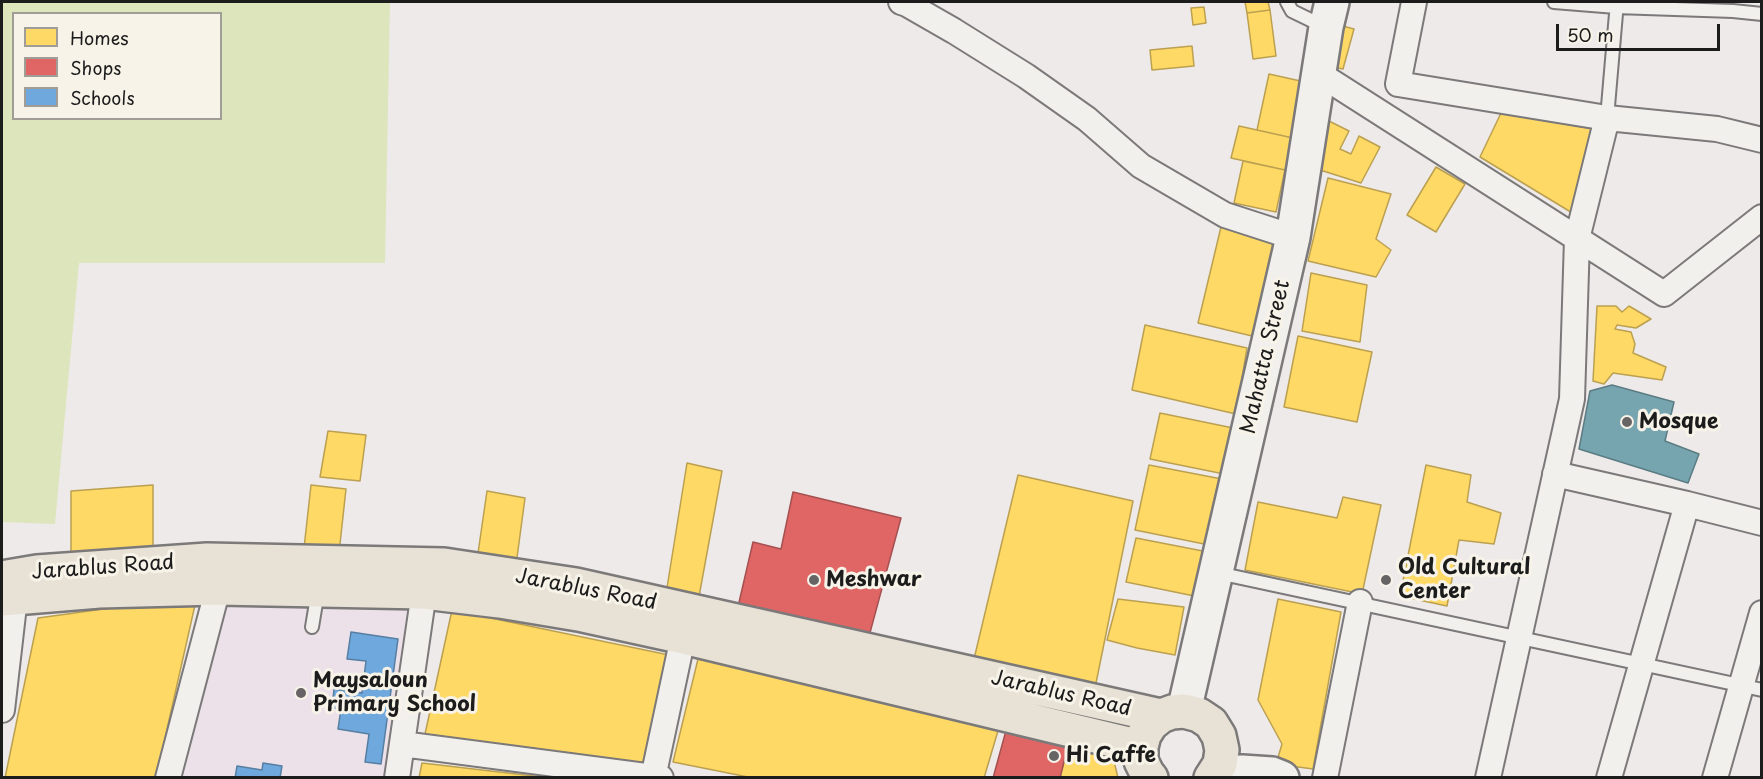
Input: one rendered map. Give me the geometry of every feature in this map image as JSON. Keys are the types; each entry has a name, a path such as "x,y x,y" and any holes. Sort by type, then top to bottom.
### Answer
{"main road":[{"name":"Mahatta Street","path":"1173,713 1217,572 1293,237 1329,14"},
{"name":"Jarablus Road","path":"6,591 37,572 207,560 444,565 576,585 1173,713 1199,715 1211,723 1219,736"},
{"name":"Jarablus Road","path":"6,591 218,588 424,592 501,601 578,614 683,637 1141,747"},
{"path":"1151,777 1142,760 1141,747 1144,735 1151,724 1173,713"},
{"path":"1219,736 1277,776"},
{"path":"1212,777 1220,764 1222,750 1219,736"},
{"path":"1212,777 1225,772 1277,776"}],"street":[{"path":"901,2 954,31 1026,76 1087,119 1141,166 1225,215 1293,237"},
{"path":"1414,2 1398,84 1607,118 1717,129 1761,140"},
{"path":"1318,73 1664,294 1761,217"},
{"path":"1488,777 1572,399 1577,239 1607,118"},
{"path":"1555,474 1761,523"},
{"path":"1609,777 1687,504"},
{"path":"168,777 218,588"},
{"path":"2,710 6,591"},
{"path":"397,777 424,592"},
{"path":"1325,777 1360,602"},
{"path":"1715,777 1751,687 1761,613"},
{"path":"402,744 656,777 683,637"}],"lane":[{"path":"1287,2 1292,11 1329,14"},
{"path":"1554,2 1761,14"},
{"path":"1607,118 1617,4"},
{"path":"1217,572 1751,687"},
{"path":"312,627 319,590"}],"shaded area":[{"name":"Maysaloun Primary School","path":"225,608 412,608 384,777 183,778"}],"green space":[{"path":"2,2 390,2 385,263 79,263 55,524 2,522"}],"building: Homes":[{"path":"1245,2 1268,2 1270,10 1247,13"},
{"path":"1204,7 1206,23 1193,25 1191,8"},
{"path":"1270,10 1276,56 1253,59 1247,13"},
{"path":"1339,25 1354,29 1343,69 1328,66"},
{"path":"1192,46 1194,66 1152,70 1150,50"},
{"path":"1269,74 1305,82 1293,138 1257,130"},
{"path":"1501,113 1594,129 1574,214 1480,157"},
{"path":"1327,120 1349,131 1340,149 1351,154 1359,136 1380,147 1361,183 1317,169"},
{"path":"1239,126 1293,138 1285,170 1231,158"},
{"path":"1243,161 1285,170 1276,212 1234,203"},
{"path":"1436,167 1465,184 1436,232 1407,215"},
{"path":"1328,178 1391,194 1376,239 1391,250 1376,277 1308,261"},
{"path":"1221,227 1275,240 1252,336 1198,323"},
{"path":"1311,273 1367,285 1360,342 1302,331"},
{"path":"1597,306 1616,306 1622,312 1629,306 1651,319 1636,328 1617,325 1615,329 1631,332 1635,344 1633,353 1666,367 1662,380 1613,373 1604,384 1593,381"},
{"path":"1145,325 1247,348 1236,414 1132,390"},
{"path":"1298,336 1372,352 1357,422 1284,407"},
{"path":"1160,413 1238,429 1229,475 1150,459"},
{"path":"328,431 366,435 360,481 320,477"},
{"path":"687,463 722,471 698,602 666,594"},
{"path":"1149,465 1227,480 1214,546 1135,530"},
{"path":"1426,465 1471,475 1467,502 1501,513 1494,544 1459,540 1447,606 1400,596"},
{"path":"1018,475 1133,501 1095,688 974,659"},
{"path":"153,485 153,550 71,553 71,491"},
{"path":"311,485 346,489 339,553 304,548"},
{"path":"487,491 525,498 516,565 477,560"},
{"path":"1343,497 1381,505 1362,594 1245,570 1258,502 1337,518"},
{"path":"1136,538 1213,553 1204,598 1126,582"},
{"path":"1118,599 1184,607 1175,655 1107,640"},
{"path":"1278,599 1341,612 1313,769 1276,764 1282,744 1258,700"},
{"path":"195,605 156,778 5,778 38,618 111,608"},
{"path":"452,610 669,655 647,766 425,734"},
{"path":"698,659 1000,724 984,778 753,778 673,762"},
{"path":"1068,745 1113,757 1118,778 1060,778"},
{"path":"422,763 551,778 419,778"}],"building: Shops":[{"name":"Meshwar","path":"793,492 901,518 868,640 737,611 753,542 781,549"},
{"path":"1007,727 1068,745 1060,778 993,778"}],"building: Schools":[{"path":"351,632 398,639 381,764 365,762 369,734 338,729 341,709 332,708 334,689 362,693 366,661 347,659"},
{"path":"263,763 282,766 280,778 235,778 237,766 262,770"}],"building: Public":[{"name":"Mosque","path":"1612,385 1674,402 1665,441 1699,454 1688,483 1579,449 1590,391"}],"place":[{"name":"Mosque","path":"1627,422"},
{"name":"Meshwar","path":"814,580"},
{"name":"Old Cultural Center","path":"1386,580"},
{"name":"Maysaloun Primary School","path":"301,693"},
{"name":"Hi Caffe","path":"1054,756"}]}
